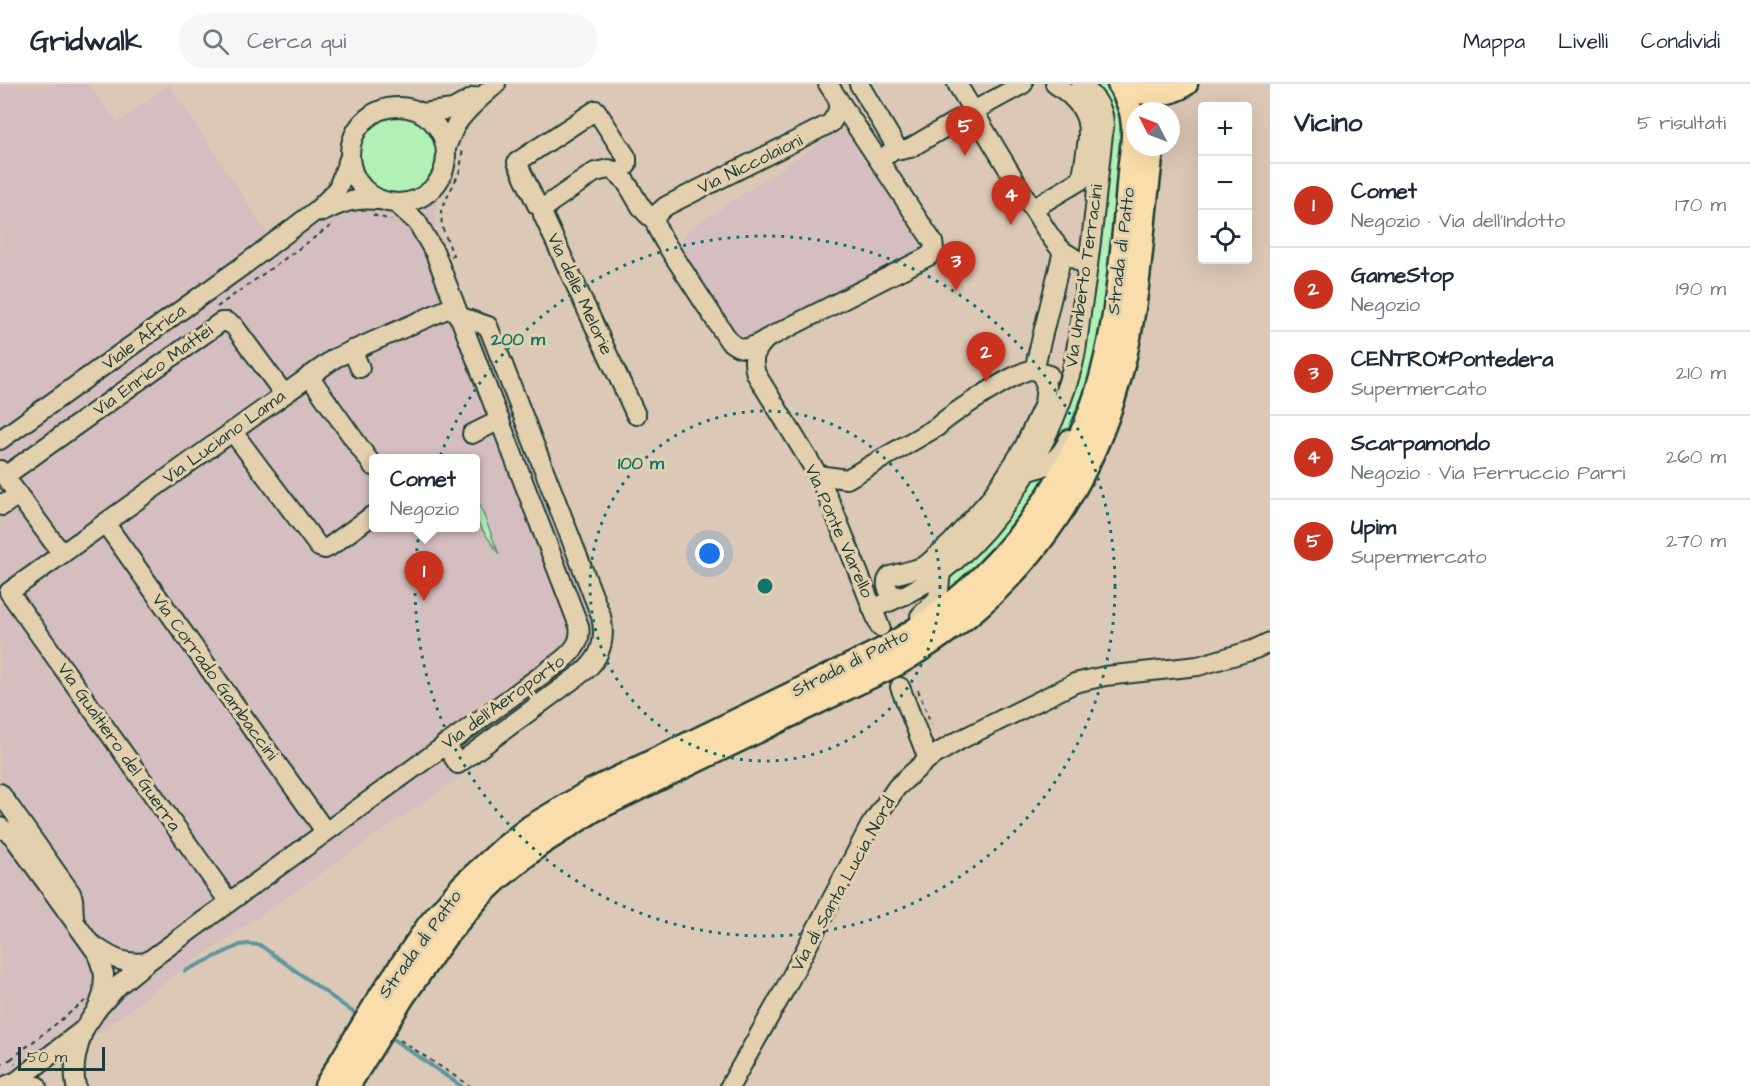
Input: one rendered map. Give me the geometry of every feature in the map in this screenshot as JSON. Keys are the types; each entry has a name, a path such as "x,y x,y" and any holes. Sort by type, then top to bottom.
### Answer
{"main road":[{"path":"1120,84 1134,91 1148,94 1163,93 1182,87"},
{"name":"Strada di Patto","path":"326,1086 383,992 428,926 463,885 530,827 589,792 882,650 906,636 964,593 1010,547 1058,480 1080,435 1101,375 1113,320 1133,138 1131,112 1120,84"},
{"path":"1172,102 1182,87"},
{"name":"Strada di Patto","path":"348,1086 409,989 446,936 480,896 539,845 594,810 899,663 939,638 970,614 992,595 1031,552 1072,494 1102,435 1120,383 1133,315 1152,156"}],"street":[{"name":"Viale Africa","path":"0,440 288,233 332,196 340,185 356,131 373,113 387,108 402,107 422,113 447,110 459,106 495,84"},
{"name":"Viale Africa","path":"288,233 348,201 362,198 373,207 395,213 429,192 436,184 455,145 456,126 469,108 495,84"},
{"path":"544,210 537,205 517,162 596,110 627,158 627,165 618,173 646,213 655,220 664,241 729,341 738,348 747,349 933,253 933,242 828,84"},
{"path":"859,84 897,148 901,150 910,148 1023,84"},
{"path":"957,84 1057,246 1088,267"},
{"path":"1034,208 1081,180 1082,177 1088,136 1086,117 1078,102 1055,84"},
{"name":"Via Umberto Terracini","path":"872,608 905,595 941,572 981,535 1028,471 1060,404 1073,363 1088,267 1104,118 1098,102 1081,84"},
{"name":"Via Niccolaioni","path":"655,220 658,213 666,206 831,123 837,113 839,102"},
{"path":"422,113 455,145"},
{"path":"878,161 897,148"},
{"path":"349,159 352,173 358,184 370,196 373,207"},
{"name":"Via delle Melorie","path":"618,173 609,169 600,170 550,203 544,210 544,220 636,415"},
{"name":"Via dell'Aeroporto","path":"93,1003 325,831 561,661 577,645 580,635 579,626 436,257 427,217 429,201 436,184"},
{"name":"Via dell'Aeroporto","path":"395,213 417,222 436,257"},
{"path":"905,595 894,596 889,592 887,584 890,576 921,567 940,553 971,522 1024,447 1044,404 1046,385 1037,371 1063,251"},
{"path":"445,744 458,764 574,680 592,664 600,652 603,635 601,616 488,326 456,311"},
{"name":"Via Luciano Lama","path":"9,592 335,358 456,311"},
{"name":"Via Enrico Mattei","path":"62,554 3,473 220,322 227,322 234,326 284,394"},
{"name":"Via Ponte Viarello","path":"766,339 754,355 753,364 756,374 818,475 880,627"},
{"path":"352,350 360,368"},
{"path":"818,475 848,479 937,427 949,416 997,387 1026,372 1037,371 1052,376 1058,375 1066,371 1073,363"},
{"path":"309,376 369,460"},
{"path":"1028,471 1042,468 1056,459 1068,441 1083,406 1094,398"},
{"path":"472,434 500,420"},
{"path":"232,431 318,548 329,547 369,518"},
{"path":"0,504 2,506 18,495"},
{"name":"Via Corrado Gambaccini","path":"105,523 325,831"},
{"path":"906,636 918,617 938,598 941,572"},
{"name":"Via Gualtiero del Guerra","path":"9,592 229,902"},
{"name":"Via di Santa Lucia Nord","path":"730,1086 786,987 870,826 897,787 928,759 958,741 1076,683 1105,676 1198,666 1253,650 1270,642"},
{"path":"561,661 574,680"},
{"path":"900,687 928,759"},
{"path":"0,793 71,893 74,920"},
{"path":"0,827 12,835 101,960 104,974 103,993 93,1003 77,1048 74,1066 76,1086"},
{"path":"89,942 118,960 130,963 147,962"},
{"path":"5,1086 17,1081 84,1029"},
{"path":"5,1086 38,1086"}],"path":[{"path":"436,257 453,255 442,227 441,210 460,171 455,145"},
{"path":"373,207 395,213"},
{"path":"209,313 338,221"},
{"path":"11,1059 93,1003"},
{"path":"399,1040 470,1086"}],"shaded area":[{"path":"0,84 88,84 118,123 169,84 268,234 327,193 338,170 341,142 356,115 379,102 391,99 437,102 459,137 454,170 437,204 435,227 468,314 489,321 612,614 615,635 606,661 583,684 484,760 176,974 28,1086 0,1086"},
{"path":"843,128 923,248 739,344 680,250 681,241 687,231"}],"green space":[{"path":"1091,84 1105,84 1117,100 1125,126 1104,326 1087,390 1080,400 1064,439 1038,464 1093,278"},
{"path":"397,116 413,119 426,128 435,141 438,157 435,173 426,186 413,195 397,198 381,195 368,186 359,173 356,157 359,141 368,128 381,119"},
{"path":"1053,469 1009,536 946,597 946,575 1030,478"},
{"path":"480,506 499,554 480,526"}],"waterway":[{"path":"185,971 240,945 260,945 357,1015"},
{"path":"390,1037 461,1086"}],"place":[{"name":"Upim","path":"965,156"},
{"name":"Scarpamondo","path":"1011,225"},
{"name":"CENTRO*Pontedera","path":"956,291"},
{"name":"GameStop","path":"986,382"},
{"name":"Comet","path":"424,601"}]}
